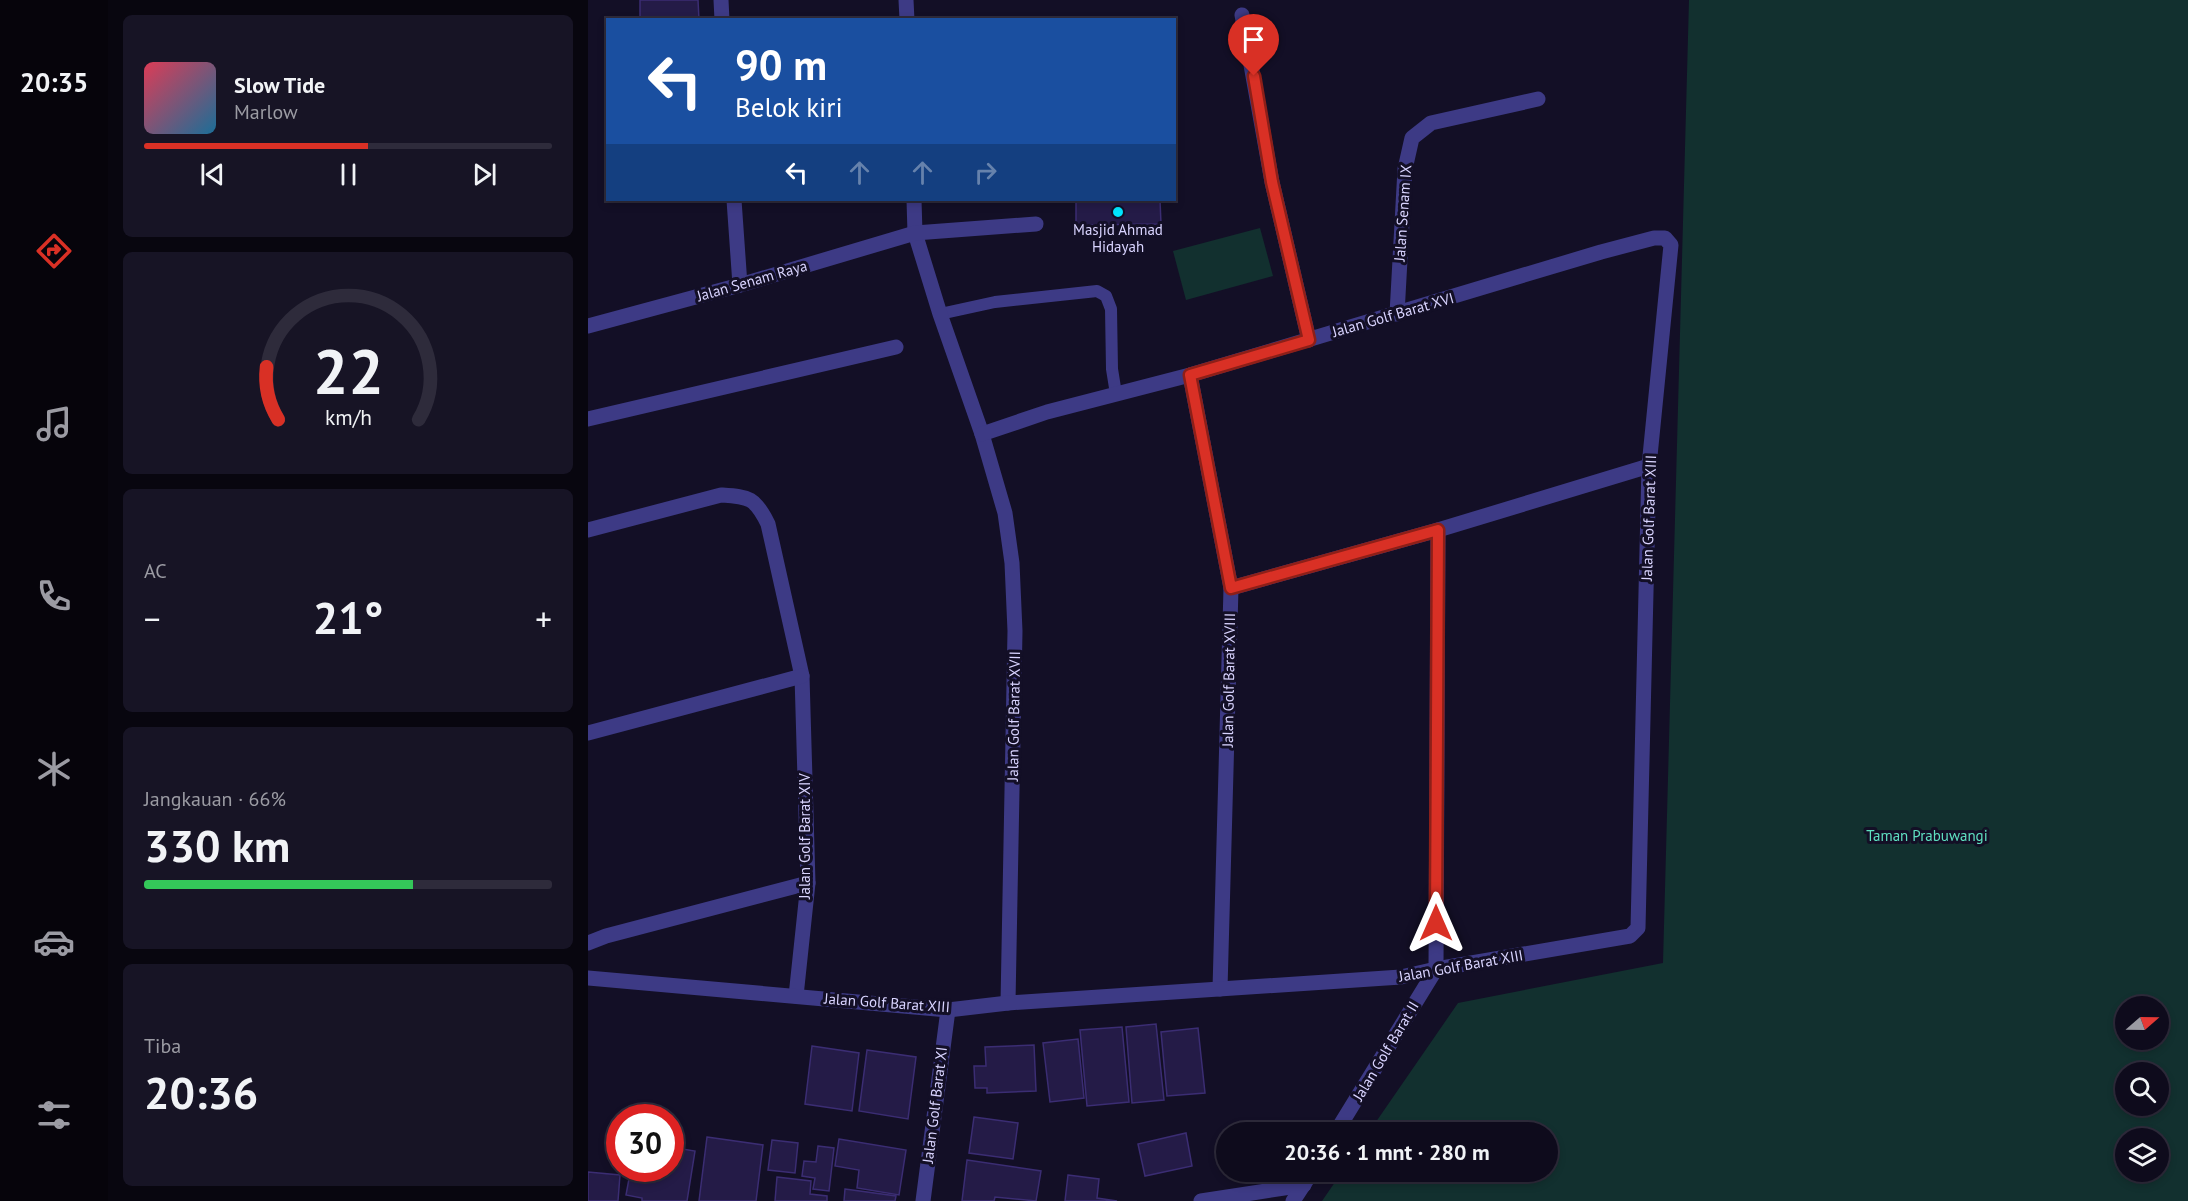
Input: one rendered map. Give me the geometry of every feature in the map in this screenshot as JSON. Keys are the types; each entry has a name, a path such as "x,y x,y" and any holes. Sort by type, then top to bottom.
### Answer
{"street":[{"path":"721,0 722,18"},
{"path":"906,0 907,18"},
{"path":"1242,15 1272,182 1309,340"},
{"name":"Jalan Senam IX","path":"1397,314 1405,169 1412,138 1431,123 1538,99"},
{"path":"734,201 740,285"},
{"name":"Jalan Golf Barat XVII","path":"914,201 915,233 940,314 982,434 1005,513 1015,597 1008,1003"},
{"name":"Jalan Senam Raya","path":"588,326 740,285 915,233 1036,224"},
{"name":"Jalan Golf Barat XVI","path":"982,434 1047,412 1190,375 1601,252 1654,238 1665,238"},
{"name":"Jalan Golf Barat XIII","path":"588,978 948,1010 1008,1003 1401,977 1630,936 1638,928 1649,466 1671,245 1665,238"},
{"path":"588,419 896,347"},
{"name":"Jalan Golf Barat XVIII","path":"1190,375 1231,588 1220,988"},
{"path":"1231,588 1438,530 1649,466"},
{"name":"Jalan Golf Barat XIV","path":"588,530 721,495 743,496 759,506 768,524 775,546 802,676 807,883 796,996"},
{"path":"1436,969 1438,530"},
{"path":"588,733 802,676"},
{"path":"588,943 606,936 807,883"},
{"name":"Jalan Golf Barat II","path":"1342,1122 1436,969"},
{"name":"Jalan Golf Barat XI","path":"923,1201 948,1010"},
{"path":"1293,1201 1306,1182"},
{"path":"1202,1201 1304,1185"}],"lane":[{"path":"940,314 995,302 1097,291 1106,296 1111,309 1112,369 1116,394"}],"green space":[{"name":"Taman Prabuwangi","path":"1689,0 2188,0 2188,1201 1322,1201 1335,1182 1558,1182 1558,1122 1376,1122 1458,1003 1663,963"},
{"path":"1260,228 1273,276 1186,300 1173,251"}],"building":[{"path":"640,0 698,0 699,18 640,18"},
{"name":"Masjid Ahmad Hidayah","path":"1076,201 1160,201 1161,224 1076,225"},
{"path":"1156,1024 1164,1100 1132,1103 1126,1027"},
{"path":"1122,1027 1129,1102 1087,1106 1080,1030"},
{"path":"1198,1028 1205,1093 1167,1096 1161,1032"},
{"path":"1078,1039 1084,1098 1050,1102 1043,1043"},
{"path":"1034,1045 1036,1091 987,1093 987,1088 975,1088 974,1066 986,1066 985,1047"},
{"path":"812,1046 859,1053 852,1111 805,1104"},
{"path":"867,1050 916,1057 908,1119 859,1111"},
{"path":"974,1117 1018,1123 1013,1159 969,1153"},
{"path":"1186,1133 1192,1166 1145,1176 1138,1144"},
{"path":"707,1137 763,1145 756,1201 699,1201"},
{"path":"839,1139 906,1150 899,1195 857,1188 859,1170 835,1166"},
{"path":"772,1140 798,1143 795,1173 768,1170"},
{"path":"818,1146 834,1148 829,1191 813,1189 815,1178 802,1176 804,1161 816,1162"},
{"path":"684,1149 695,1151 687,1201 642,1201 642,1198 626,1195 628,1182 684,1182"},
{"path":"967,1160 1041,1171 1036,1201 995,1197 994,1201 962,1201"},
{"path":"588,1172 606,1174 606,1182 619,1182 618,1201 588,1201"},
{"path":"1068,1175 1099,1179 1097,1198 1117,1201 1065,1201"},
{"path":"777,1177 811,1181 810,1194 827,1196 827,1201 775,1201"},
{"path":"845,1189 896,1196 895,1201 844,1201"}],"place":[{"name":"Masjid Ahmad Hidayah","path":"1118,212"}],"route":[{"path":"1254,76 1272,182 1309,340 1190,375 1231,588 1438,530 1436,923"}]}
